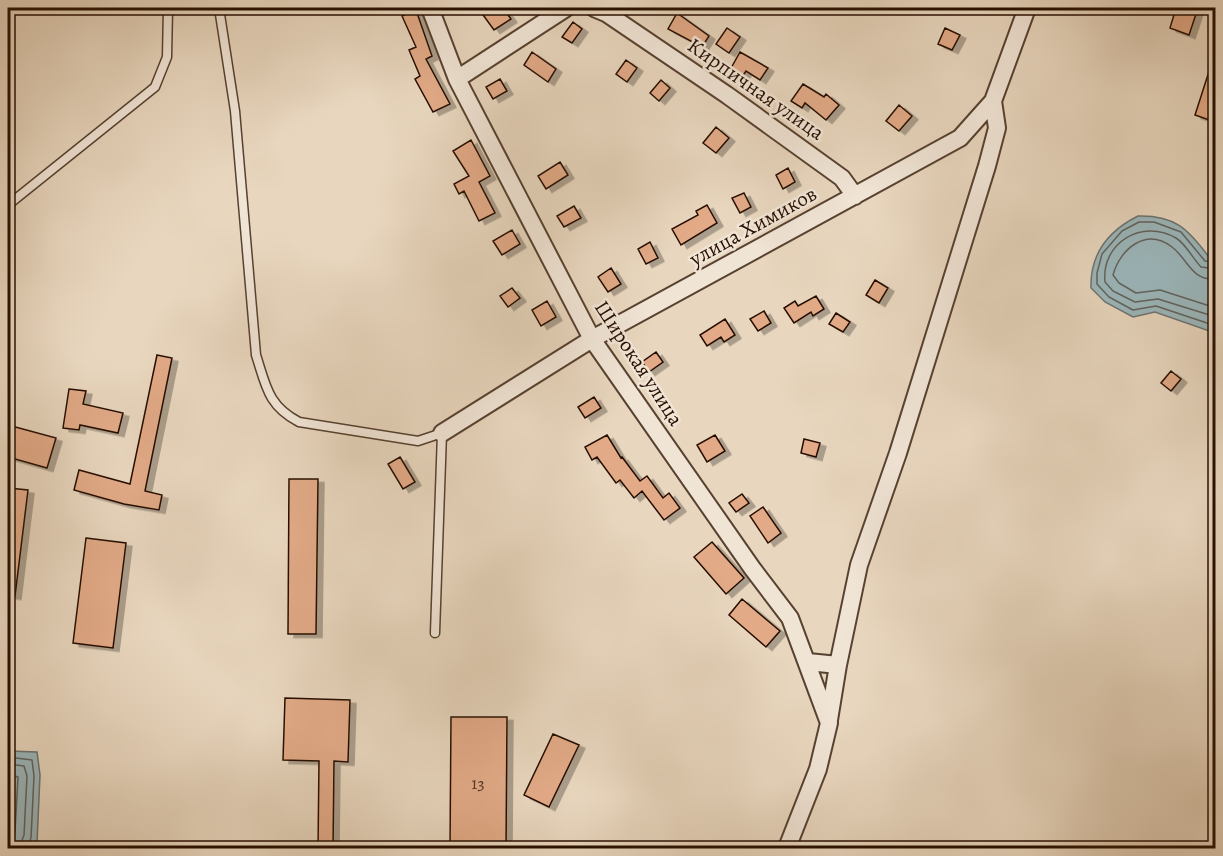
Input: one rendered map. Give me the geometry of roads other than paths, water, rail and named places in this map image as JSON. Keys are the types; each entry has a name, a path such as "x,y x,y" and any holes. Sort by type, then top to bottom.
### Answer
{"street":[{"name":"Широкая улица","path":"430,8 457,79 592,339 752,568 790,618 829,723"},
{"path":"457,79 566,8"},
{"name":"Кирпичная улица","path":"594,8 606,13 727,95 842,178 855,196"},
{"name":"улица Химиков","path":"442,433 592,339 960,138 993,101 1027,8"},
{"path":"787,849 819,769 859,565 898,453 987,166 997,128 993,101"},
{"path":"808,662 838,665"}],"lane":[{"path":"8,205 155,87 167,57 168,8"},
{"path":"219,8 235,111 256,355 268,391 282,413 299,422 418,441 442,433 435,633"}],"water":[{"path":"1138,216 1151,216 1171,221 1187,231 1209,257 1215,256 1215,333 1155,312 1133,317 1105,302 1091,288 1094,265 1103,245 1118,229"},
{"path":"8,751 37,752 40,775 37,843 30,848 8,848"}]}
